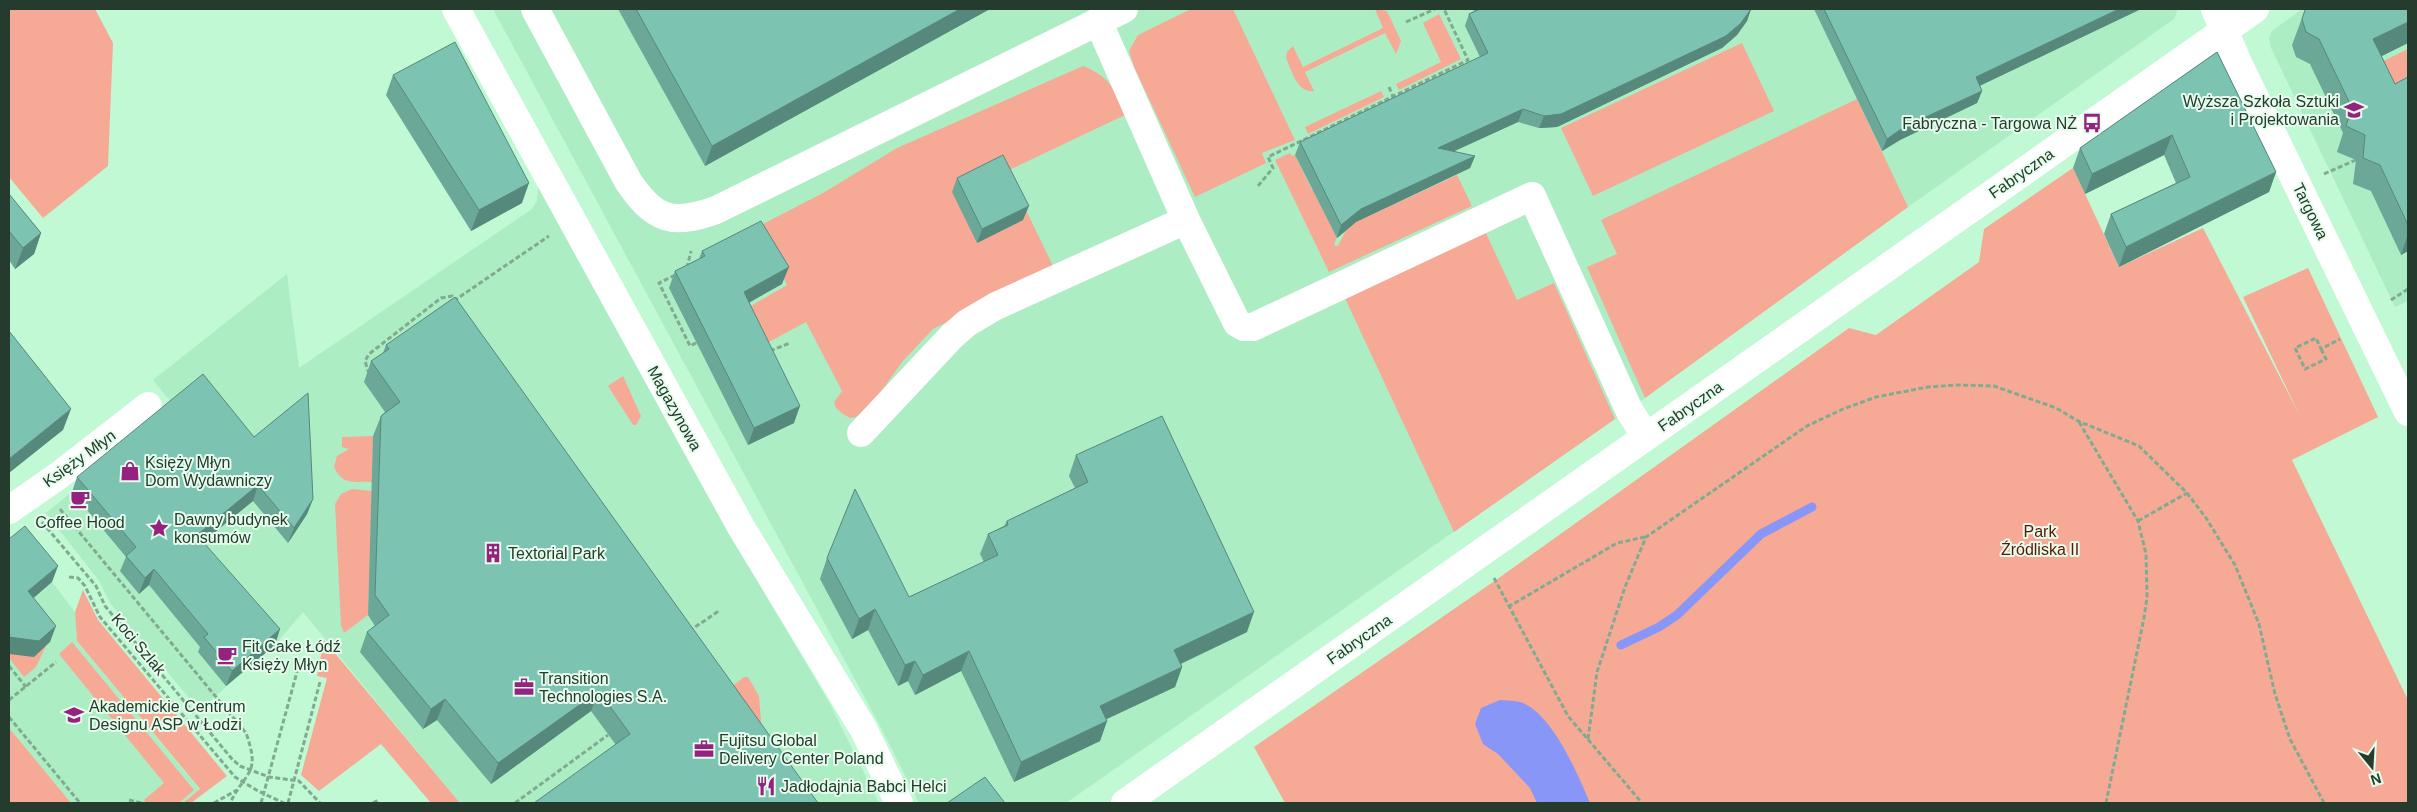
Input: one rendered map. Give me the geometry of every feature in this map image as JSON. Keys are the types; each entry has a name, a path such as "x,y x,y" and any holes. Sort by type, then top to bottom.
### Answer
{"street":[{"name":"Magazynowa","path":"456,9 741,527 864,730 899,803"},
{"path":"535,9 628,181 642,203 655,213 681,218 698,217 716,210 1124,9"},
{"name":"Fabryczna","path":"1125,803 1646,437 2220,20 2255,9"},
{"name":"Targowa","path":"2220,20 2239,66 2408,412"},
{"path":"1098,21 1186,220 1237,323 1244,327 1253,327 1532,196 1629,410 1646,437"},
{"path":"861,434 934,354 967,323 996,306 1186,220"},
{"name":"Księży Młyn","path":"24,498 58,476 148,406"}],"path":[{"path":"1406,22 1435,9"},
{"path":"1258,186 1272,168 1268,157 1468,60 1444,9"},
{"path":"1389,87 1396,102"},
{"path":"2319,177 2356,160"},
{"path":"448,305 571,220"},
{"path":"691,251 687,269 659,283 690,346 706,338"},
{"path":"2391,300 2408,289"},
{"path":"371,377 366,368 365,361 369,354 441,298 452,296 456,300"},
{"path":"2321,349 2345,336"},
{"path":"2316,338 2321,349 2326,359 2304,369 2295,348 2316,338"},
{"path":"766,352 790,343"},
{"path":"1508,607 1617,543 1646,537 1807,426 1844,409 1876,397 1928,387 1957,384 1994,386 2056,408 2078,421 2139,446 2187,493 2206,518 2235,565 2259,624 2275,694 2290,739 2324,803"},
{"path":"2078,421 2138,521 2146,554 2147,598 2106,803"},
{"path":"2138,521 2187,493"},
{"path":"24,498 96,586 105,606 232,759 252,771 295,780 306,786 320,803"},
{"path":"24,498 86,539 246,733 254,754 252,771 230,803"},
{"path":"1588,738 1597,672 1625,587 1646,537"},
{"path":"1478,556 1496,580 1508,607 1568,716 1642,803"},
{"name":"Koci Szlak","path":"69,577 78,578 85,586 100,617 235,776 244,783 284,803"},
{"path":"685,635 719,611"},
{"path":"261,803 300,661"},
{"path":"9,700 56,662"},
{"path":"9,666 26,686"},
{"path":"288,803 320,682"},
{"path":"9,717 80,803"},
{"path":"515,803 608,734"},
{"path":"214,803 240,788"},
{"path":"129,800 141,803"},
{"path":"373,803 378,800"}],"shaded area":[{"path":"493,9 2178,9 2174,19 1908,207 1645,398 1066,803 919,803 879,724"},
{"name":"Wyższa Szkoła Sztuki i Projektowania","path":"2302,9 2408,9 2408,301 2395,307 2271,48 2269,38 2272,31"},
{"name":"Textorial Park","path":"538,186 705,491 830,704 879,803 460,803 303,612 275,645 199,710 110,603 100,582 46,513 175,407 153,380 287,274 299,368 532,209 537,201"},
{"name":"Akademickie Centrum Designu ASP w Łodzi","path":"9,550 52,582 75,612 77,641 200,790 183,803 9,803"}],"green space":[{"path":"9,9 95,9 113,43 108,166 43,218 9,177"},
{"path":"1191,9 1233,9 1295,140 1262,153 1266,163 1195,197 1134,67 1129,51 1138,35"},
{"path":"1375,9 1387,11 1401,41 1396,54 1385,33 1305,72 1314,91 1303,89 1293,75 1286,58 1287,52 1293,46 1303,67 1383,28"},
{"path":"1439,14 1461,59 1399,90 1396,84 1441,62 1423,23"},
{"path":"1742,43 1774,111 1593,196 1561,128"},
{"path":"2408,49 2408,88 2385,99 2371,67"},
{"path":"1083,66 1106,79 1118,98 1125,115 1007,171 1054,268 933,329 902,362 873,403 856,417 850,418 843,414 836,408 834,402 842,391 806,322 767,343 747,308 787,285 759,226 823,193 897,148"},
{"path":"1381,91 1384,97 1308,134 1305,127"},
{"path":"1857,99 1908,207 1645,398 1587,267 1617,254 1601,220"},
{"path":"1290,153 1292,156 1295,155 1337,237 1334,245 1338,246 1346,230 1356,222 1457,175 1472,206 1329,272 1275,160"},
{"name":"Park Źródliska II","path":"2073,168 2119,267 2203,228 2300,416 2243,297 2308,268 2378,417 2292,460 2408,700 2408,803 1285,803 1254,747 1496,580 1849,328 1876,335 1979,262 1984,229"},
{"path":"1484,229 1517,300 1554,283 1615,419 1454,532 1344,296"},
{"path":"623,376 641,416 636,425 633,425 608,386"},
{"path":"373,436 372,482 345,480 337,473 334,467 337,456 349,449 342,447 342,437"},
{"path":"352,489 372,491 368,615 344,633 341,625 335,504 341,494"},
{"path":"83,590 98,620 227,776 191,803 183,803 200,789 77,641 75,612"},
{"path":"9,632 46,646 36,667 24,677 9,658"},
{"path":"324,640 460,803 431,803 381,744 319,791 301,775 327,678 317,676"},
{"path":"72,642 194,790 179,803 146,803 144,800 164,783 59,654"},
{"path":"744,677 748,677 759,696 762,732 730,688"},
{"path":"9,728 71,803 9,803"}],"water":[{"path":"1500,700 1520,702 1532,708 1543,718 1571,761 1590,803 1537,803 1530,788 1498,754 1483,744 1475,724 1481,708"}],"building":[{"path":"636,9 960,9 712,146"},
{"path":"1480,9 1751,9 1741,23 1726,36 1561,114 1544,116 1523,109 1438,148 1475,156 1361,209 1341,225 1300,142 1488,53 1469,14"},
{"path":"1824,9 2119,9 1976,77 1982,91 1904,127 1887,139"},
{"path":"2306,9 2408,9 2408,22 2373,39 2395,84 2408,77 2408,225 2380,165 2363,158 2365,135 2346,126 2352,108 2319,39 2306,32 2302,19"},
{"path":"455,42 529,183 479,210 393,75"},
{"path":"2217,52 2276,172 2126,247 2111,214 2190,177 2172,135 2092,174 2080,148"},
{"path":"1003,155 1029,206 982,229 957,178"},
{"path":"9,194 41,233 23,248 9,231"},
{"path":"761,221 789,267 744,292 800,406 754,428 675,271 705,256 702,251"},
{"name":"Textorial Park","path":"455,297 818,803 534,803 630,734 599,691 498,763 445,699 431,709 367,632 389,615 375,595 381,416 400,402 371,361 389,349 386,345"},
{"path":"9,331 71,409 9,459"},
{"path":"203,374 254,437 308,393 313,499 294,528 258,485 197,535 280,629 232,671 204,637 208,634 154,569 145,578 126,556 136,547 77,477"},
{"path":"1162,416 1254,612 1174,650 1182,667 1100,706 1107,721 1021,762 969,651 923,675 915,661 905,665 875,609 859,619 827,558 855,489 909,597 998,555 988,534 1008,525 1007,521 1088,482 1076,455"},
{"path":"25,526 58,566 28,591 56,626 39,641 9,637 9,539"},
{"path":"985,777 1005,803 947,803"}],"waterway":[{"path":"1621,645 1659,627 1677,615 1761,534 1812,507"}],"place":[{"name":"Wyższa Szkoła Sztuki i Projektowania","path":"2354,110"},
{"name":"Fabryczna - Targowa NŻ","path":"2092,123"},
{"name":"Księży Młyn Dom Wydawniczy","path":"130,471"},
{"name":"Coffee Hood","path":"80,499"},
{"name":"Dawny budynek konsumów","path":"159,528"},
{"name":"Textorial Park","path":"493,553"},
{"name":"Fit Cake Łódź Księży Młyn","path":"227,655"},
{"name":"Transition Technologies S.A.","path":"524,687"},
{"name":"Akademickie Centrum Designu ASP w Łodzi","path":"74,715"},
{"name":"Fujitsu Global Delivery Center Poland","path":"704,749"},
{"name":"Jadłodajnia Babci Helci","path":"766,786"}]}
